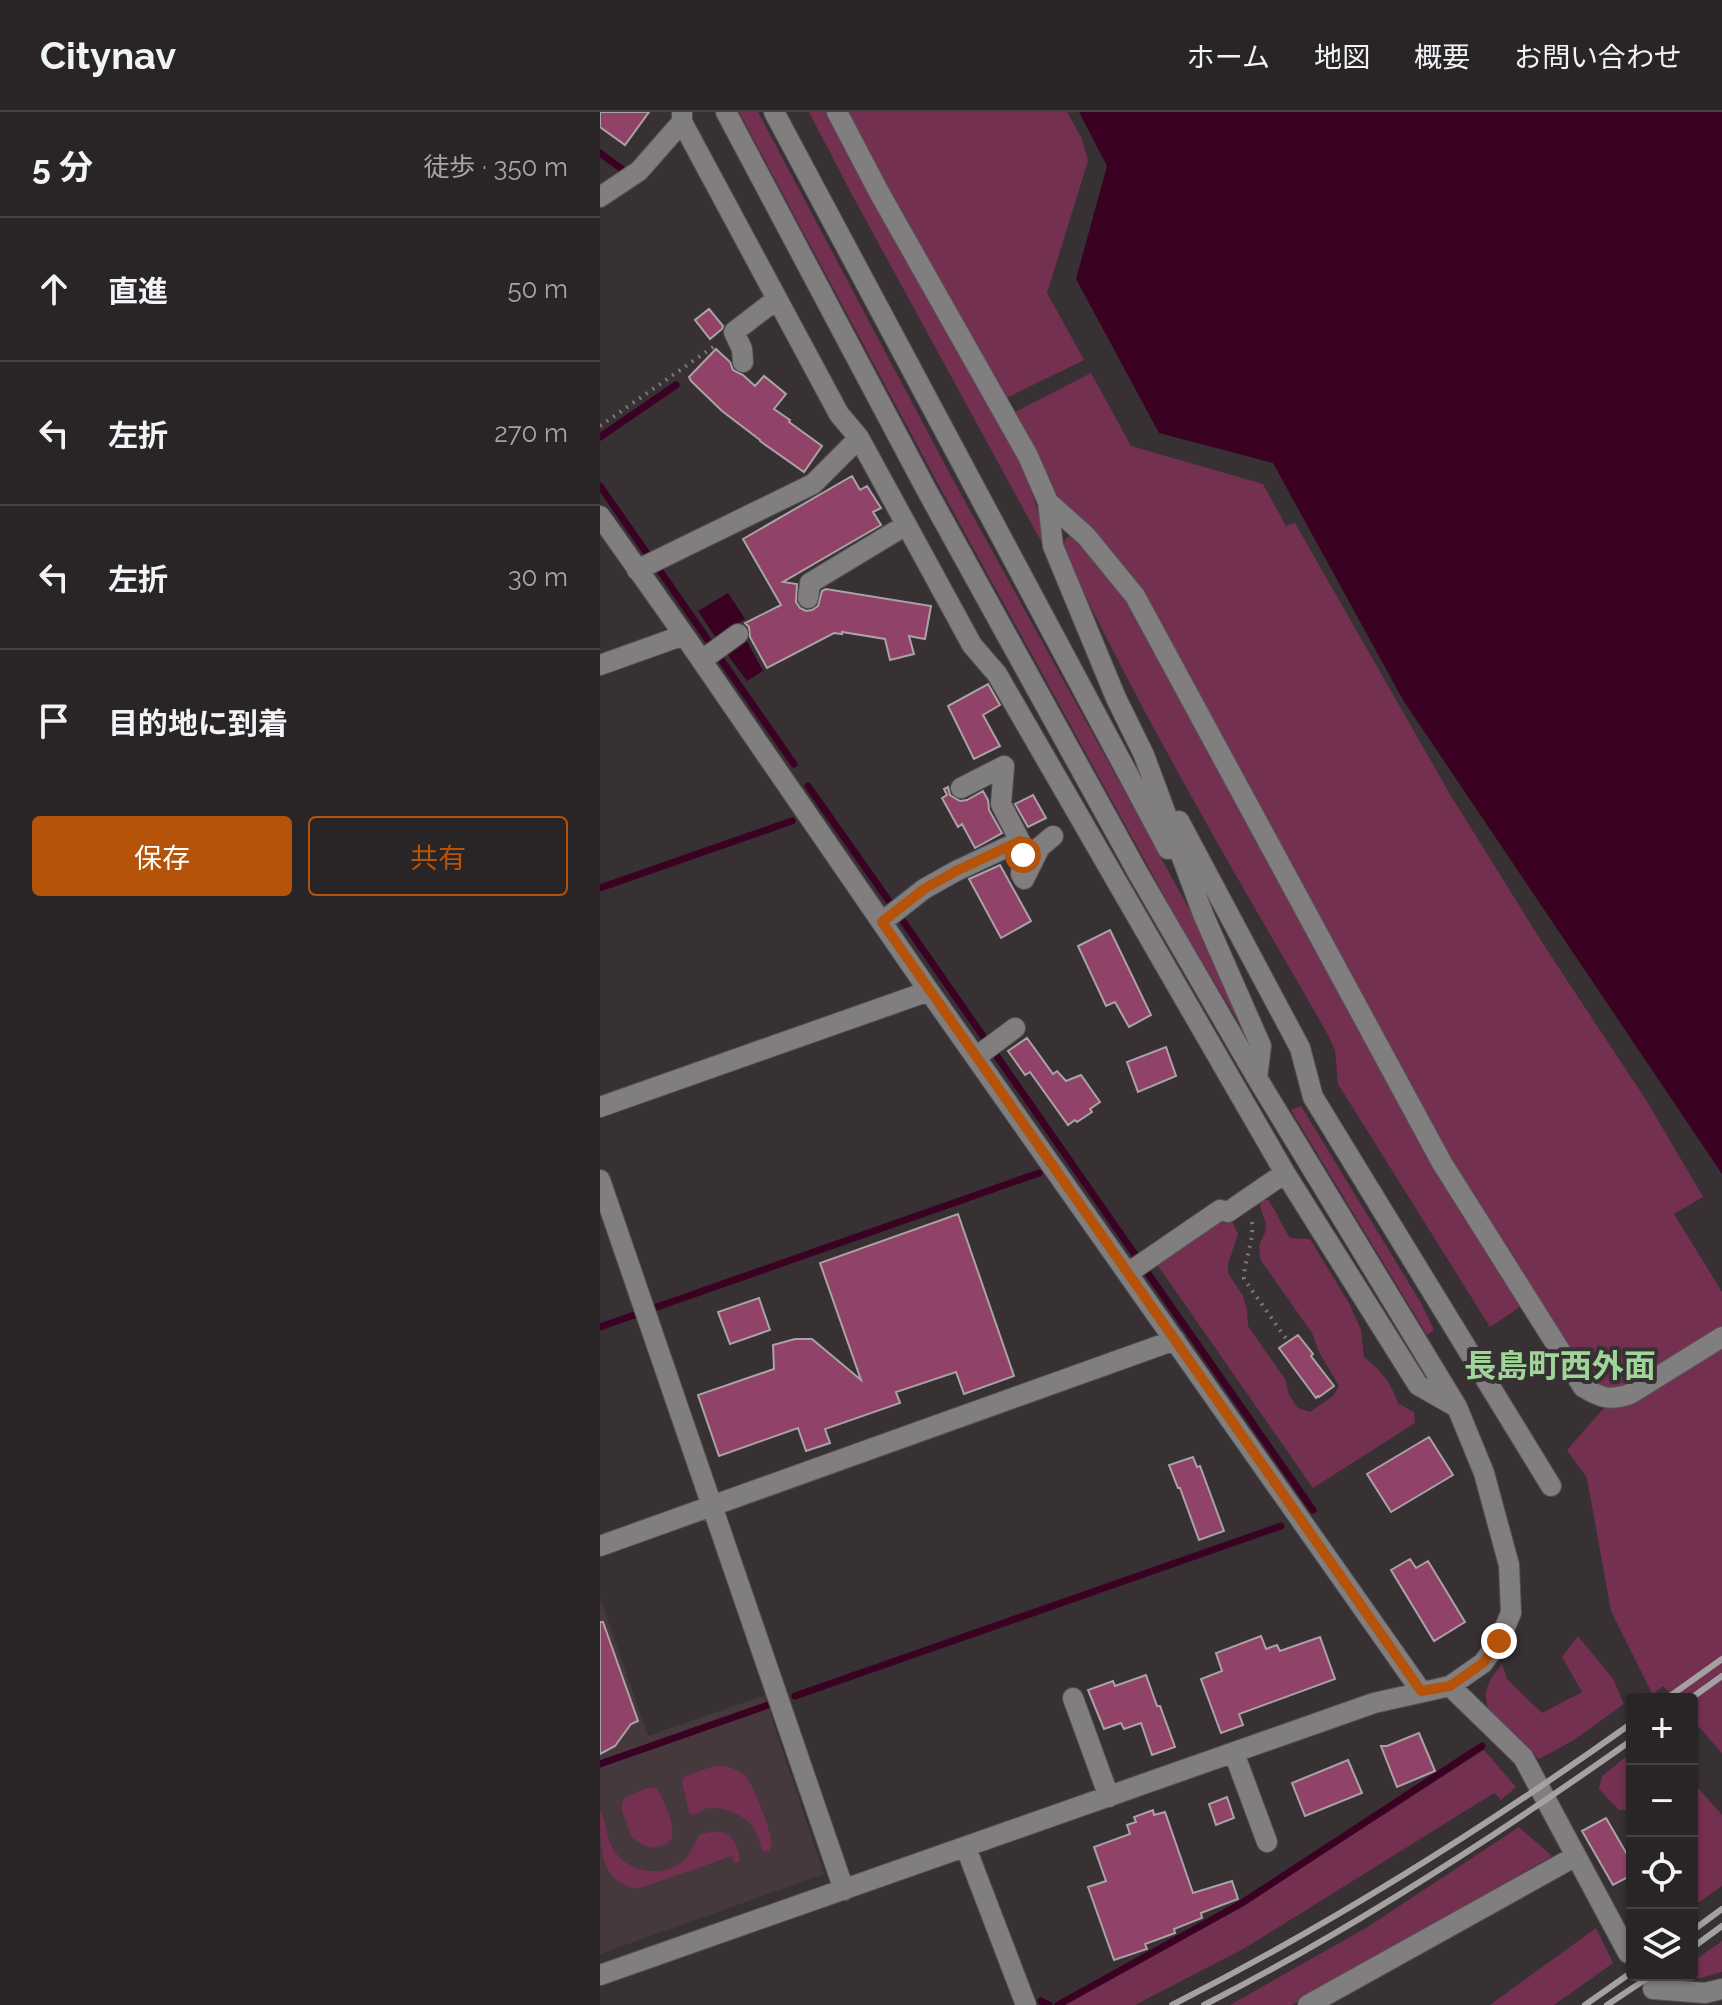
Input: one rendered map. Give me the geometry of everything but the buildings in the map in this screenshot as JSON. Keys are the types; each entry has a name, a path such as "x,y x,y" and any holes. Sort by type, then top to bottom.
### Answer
{"street":[{"path":"600,1975 1374,1703 1450,1686 1483,1663 1499,1641 1511,1613 1509,1565 1484,1473 1457,1407 1257,1078 1138,873 956,544 726,112"},
{"path":"774,112 1203,914"},
{"path":"837,112 1028,456 1048,502 1053,546 1116,698 1300,1048 1313,1097 1551,1486"},
{"path":"600,197 639,171 682,117 839,414 859,438 972,645 997,674 1285,1173 1418,1385 1457,1407"},
{"path":"743,362 742,349 734,332 777,299"},
{"path":"637,570 813,484 859,438"},
{"path":"1048,502 1086,536 1135,596 1442,1163 1583,1387 1598,1395 1617,1399 1722,1337"},
{"path":"600,516 1421,1691"},
{"path":"808,598 810,583 906,525"},
{"path":"702,660 738,634"},
{"path":"600,665 684,635"},
{"path":"1144,755 1203,914 1261,1046 1257,1078"},
{"path":"961,788 1004,766 1001,804 1020,841 1023,855 1021,874 1024,879 1040,847 1053,836"},
{"path":"882,922 924,889 1020,841"},
{"path":"600,1107 929,991"},
{"path":"976,1057 1015,1028"},
{"path":"1128,1273 1220,1210 1228,1212 1285,1173"},
{"path":"600,1180 844,1890"},
{"path":"600,1546 1175,1340"},
{"path":"1450,1686 1523,1757 1626,1949"},
{"path":"1073,1698 1109,1797"},
{"path":"1234,1753 1267,1842"},
{"path":"966,1848 1026,2005"},
{"path":"1308,2005 1576,1856"},
{"path":"1662,2005 1653,1989 1705,1993 1722,1989"}],"path":[{"path":"600,426 734,332"},
{"path":"1241,1204 1251,1216 1253,1227 1244,1279 1287,1340"}],"shaded area":[{"path":"739,112 758,112 951,476 1198,925 1242,1028 1183,930 937,482"},
{"path":"809,112 828,112 1020,455 1050,550 1048,554 849,189"},
{"path":"844,112 1067,112 1082,139 1088,161 1047,293 1084,360 1006,398"},
{"path":"1079,112 1722,112 1722,1174 1403,700 1273,463 1159,433 1076,279 1107,166"},
{"path":"1091,373 1131,446 1263,484 1286,526 1295,523 1451,796 1545,947 1648,1103 1703,1197 1674,1214 1722,1292 1722,1329 1624,1391 1605,1388 1588,1380 1533,1301 1083,524 1056,494 1015,412"},
{"path":"1071,535 1083,539 1129,600 1432,1164 1520,1307 1490,1327 1338,1084 1335,1050 1326,1031 1189,793 1093,611 1063,549 1065,539"},
{"path":"728,593 745,619 716,638 698,611"},
{"path":"744,636 763,671 747,681 724,650"},
{"path":"1301,1106 1421,1303 1434,1330 1427,1335 1291,1110"},
{"path":"1262,1200 1268,1200 1290,1238 1310,1239 1350,1305 1361,1330 1364,1357 1385,1377 1398,1403 1414,1412 1415,1423 1313,1488 1156,1263 1220,1219 1224,1224 1231,1219 1238,1234 1228,1273 1243,1296 1248,1326 1285,1379 1289,1395 1298,1408 1310,1412 1333,1396 1339,1386 1312,1333 1260,1259 1259,1245 1266,1223 1260,1207"},
{"path":"1722,1344 1722,1753 1698,1726 1698,1693 1669,1693 1663,1686 1652,1693 1611,1611 1587,1478 1567,1450 1605,1407"},
{"path":"600,1597 648,1736 768,1694 771,1716 824,1874 600,1954"},
{"path":"1578,1636 1613,1679 1624,1704 1574,1740 1539,1759 1488,1708 1488,1684 1502,1664 1507,1679 1542,1713 1582,1692 1562,1657"},
{"path":"1484,1750 1516,1787 1501,1800 1494,1793 1245,1948 1135,2005 1062,2005 1243,1905"},
{"path":"1626,1757 1626,1810 1619,1810 1599,1789 1602,1776"},
{"path":"714,1766 734,1769 748,1780 766,1821 771,1841 768,1852 763,1851 749,1822 738,1815 718,1808 705,1809 693,1815 689,1813 682,1781 685,1776"},
{"path":"649,1787 658,1789 673,1832 668,1843 649,1848 632,1838 622,1803 625,1798"},
{"path":"1698,1788 1722,1815 1722,1886 1698,1903"},
{"path":"600,1811 615,1852 640,1869 671,1869 687,1857 699,1835 715,1831 731,1838 740,1859 735,1863 732,1856 637,1889 625,1885 609,1872 605,1862"},
{"path":"1519,1827 1552,1856 1292,2005 1230,2005 1366,1928"},
{"path":"1596,1928 1613,1963 1554,2005 1490,2005"},
{"path":"1722,1941 1722,1972 1698,1978 1698,1958"}],"waterway":[{"path":"600,153 623,170"},
{"path":"600,437 676,385"},
{"path":"600,486 646,552"},
{"path":"660,571 710,643"},
{"path":"720,658 794,764"},
{"path":"808,786 889,901"},
{"path":"600,888 792,821"},
{"path":"903,921 985,1039"},
{"path":"996,1055 1136,1256"},
{"path":"657,1307 1039,1173"},
{"path":"1147,1272 1313,1510"},
{"path":"600,1327 637,1314"},
{"path":"795,1696 1281,1526"},
{"path":"600,1764 771,1704"},
{"path":"1058,2005 1242,1903 1482,1746"},
{"path":"1041,2001 1049,2005"}],"railway":[{"path":"1674,1693 1722,1659"},
{"path":"1698,1693 1722,1676"},
{"path":"1172,2005 1291,1941 1407,1873 1521,1800 1626,1727"},
{"path":"1204,2005 1369,1913 1528,1812 1626,1744"},
{"path":"1698,1927 1722,1909"},
{"path":"1698,1944 1722,1926"},
{"path":"1585,2005 1626,1976"},
{"path":"1607,2005 1643,1981"}],"district":[{"name":"長島町西外面","path":"1560,1366"}],"route":[{"path":"1023,855 1020,841 924,889 882,922 1421,1691 1450,1686 1483,1663 1499,1641"}]}
